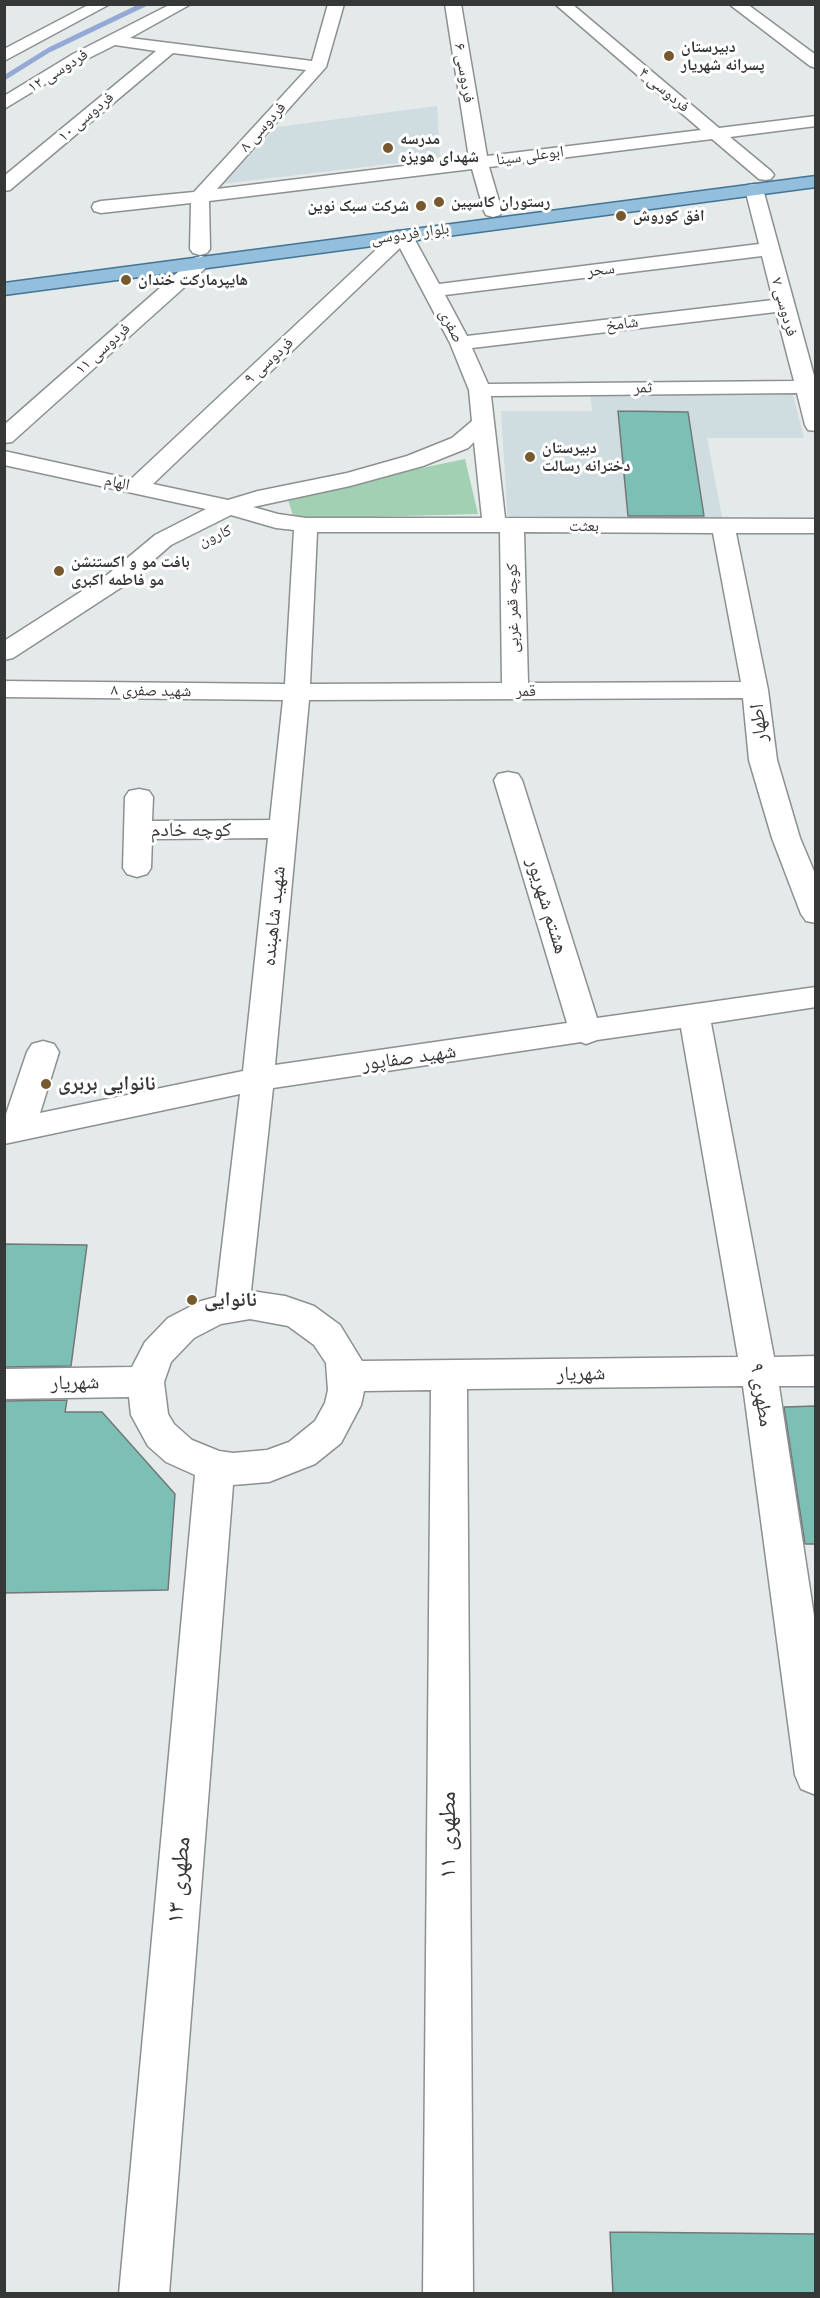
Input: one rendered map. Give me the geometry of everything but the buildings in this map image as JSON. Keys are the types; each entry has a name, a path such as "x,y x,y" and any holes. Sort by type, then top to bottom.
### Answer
{"main road":[{"name":"بلوار فردوسی","path":"4,274 403,235 759,182 816,168"},
{"name":"بلوار فردوسی","path":"4,289 201,255 493,211 759,182 816,181"}],"street":[{"path":"4,56 103,4"},
{"name":"فردوسی ۱۲","path":"4,104 79,57 184,4"},
{"name":"فردوسی ۸","path":"200,197 318,67 336,4"},
{"name":"فردوسی ۶","path":"453,4 479,163 493,211"},
{"name":"فردوسی ۴","path":"562,4 716,133 759,182"},
{"path":"736,4 816,63"},
{"path":"4,35 38,37"},
{"path":"112,40 318,67"},
{"name":"فردوسی ۱۰","path":"4,186 168,49"},
{"name":"ابوعلی سینا","path":"101,207 200,197 816,121"},
{"name":"فردوسی ۷","path":"759,182 769,249 816,425"},
{"path":"200,197 201,255"},
{"name":"صفری","path":"403,235 460,343 480,390 486,458"},
{"name":"فردوسی ۹","path":"136,487 403,235"},
{"name":"سحر","path":"433,291 769,249"},
{"name":"فردوسی ۱۱","path":"4,437 201,255"},
{"name":"شامخ","path":"460,343 784,305"},
{"name":"ثمر","path":"480,390 590,382 806,387"},
{"name":"کارون","path":"116,580 163,540 229,507 258,498 350,479 415,462 460,443 483,423"},
{"path":"448,448 486,458"},
{"name":"الهام","path":"4,458 229,507 276,520"},
{"name":"کوچه قمر غربی","path":"486,458 503,526 515,691"},
{"name":"کارون","path":"116,580 168,560 213,535 238,527 276,520"},
{"name":"بعثت","path":"276,520 306,525 353,526 816,526"},
{"name":"شهید شاهبنده","path":"232,1307 258,1079 297,692 306,525"},
{"name":"اطهار","path":"723,526 755,690 763,760 786,838 816,914"},
{"path":"4,653 116,580"},
{"name":"شهید صفری ۸","path":"4,689 297,692"},
{"name":"قمر","path":"297,692 755,690"},
{"name":"هشتم شهریور","path":"508,780 586,1033"},
{"path":"138,830 139,797"},
{"name":"کوچه خادم","path":"137,868 138,830 283,829"},
{"name":"شهید صفاپور","path":"12,1131 258,1079 586,1033 816,997"},
{"name":"مطهری ۹","path":"694,1016 759,1372 816,1775"},
{"path":"12,1131 43,1052"},
{"path":"232,1307 267,1307 301,1316 327,1335 337,1347 344,1361 346,1376 344,1405 328,1432 302,1453 269,1466 233,1469 215,1467 178,1451 154,1425 147,1404 146,1382 150,1367 158,1352 181,1328 214,1311 232,1307"},
{"name":"شهریار","path":"346,1376 816,1371"},
{"name":"مطهری ۱۱","path":"448,2294 449,1376"},
{"name":"شهریار","path":"4,1384 146,1382"},
{"name":"مطهری ۱۳","path":"144,2294 215,1467"}],"shaded area":[{"path":"437,106 440,158 222,184 277,127"},
{"path":"590,391 792,391 804,438 707,438 723,522 508,522 501,411 592,411"}],"green space":[{"path":"465,459 478,514 294,519 287,496"}],"waterway":[{"path":"4,78 49,50 145,4"}],"place":[{"name":"دبیرستان پسرانه شهریار","path":"669,56"},
{"name":"مدرسه شهدای هویزه","path":"388,148"},
{"name":"رستوران کاسپین","path":"439,202"},
{"name":"شرکت سبک نوین","path":"421,206"},
{"name":"افق کوروش","path":"621,216"},
{"name":"هایپرمارکت خندان","path":"126,280"},
{"name":"دبیرستان دخترانه رسالت","path":"530,457"},
{"name":"بافت مو و اکستنشن مو فاطمه اکبری","path":"59,571"},
{"name":"نانوایی بربری","path":"46,1084"},
{"name":"نانوایی","path":"192,1300"}]}
